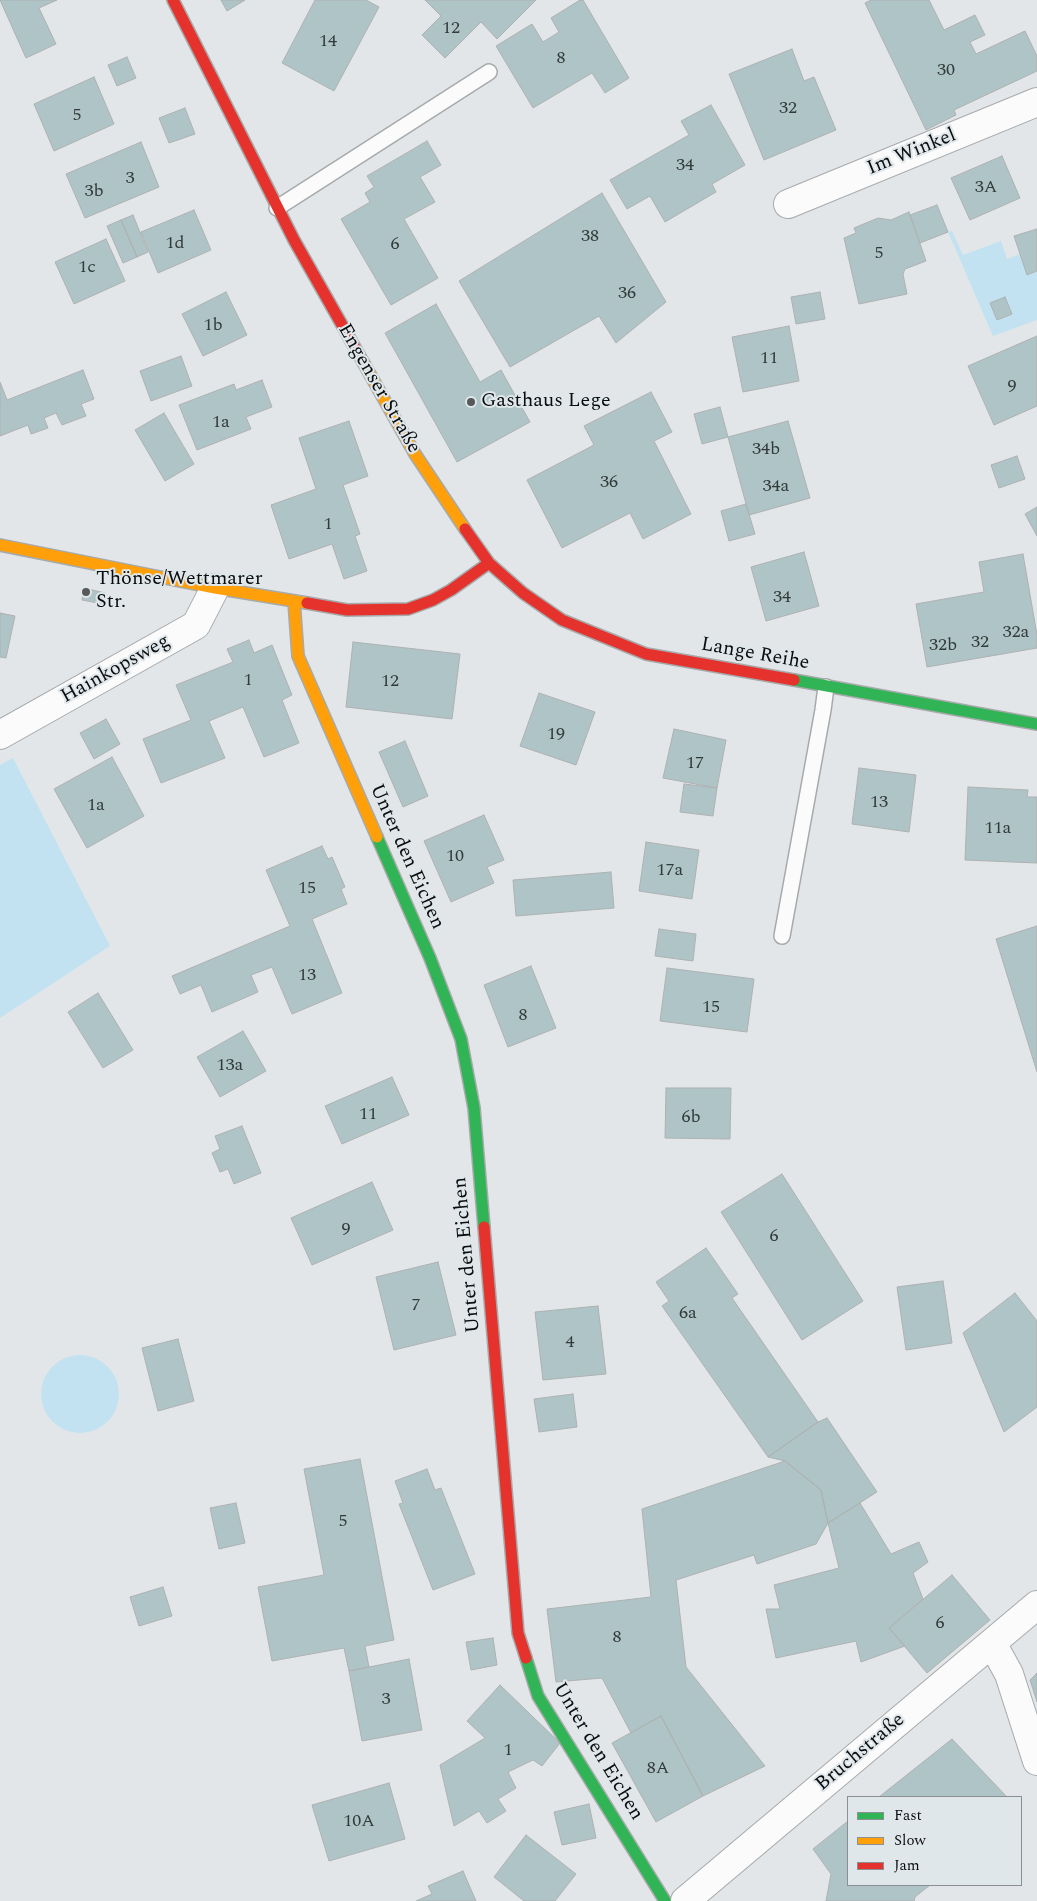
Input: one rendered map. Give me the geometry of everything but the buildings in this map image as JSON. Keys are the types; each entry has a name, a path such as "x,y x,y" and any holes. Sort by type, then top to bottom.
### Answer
{"street":[{"name":"Engenser Straße","path":"173,0 277,208 415,454 446,504 489,563"},
{"name":"Im Winkel","path":"788,204 1037,102"},
{"path":"0,546 214,588 347,610 408,609 433,600 452,590 489,563"},
{"name":"Lange Reihe","path":"489,563 523,593 562,620 646,654 1037,724"},
{"name":"Hainkopsweg","path":"0,735 196,625 214,588"},
{"name":"Unter den Eichen","path":"294,601 298,656 430,958 461,1039 474,1108 518,1633 538,1696 665,1901"},
{"name":"Bruchstraße","path":"685,1901 1037,1605"},
{"path":"992,1643 1008,1674 1037,1762"}],"lane":[{"path":"277,208 489,72"},
{"path":"782,936 826,687"}],"shaded area":[{"path":"952,231 963,255 1001,241 1007,259 1020,254 1027,275 1037,271 1037,320 993,336 948,232"},
{"path":"13,758 110,946 0,1018 0,765"},
{"path":"72,1355 88,1355 102,1361 113,1372 119,1386 119,1402 113,1416 102,1427 88,1433 72,1433 58,1427 47,1416 41,1402 41,1386 47,1372 58,1361"}],"traffic: fast":[{"path":"794,680 1037,724"},
{"path":"377,837 430,958 461,1039 474,1108 484,1227"},
{"path":"526,1658 538,1696 665,1901"}],"traffic: slow":[{"path":"363,362 415,454 465,529"},
{"path":"0,545 215,588 307,603"},
{"path":"294,601 298,656 377,837"}],"traffic: jam":[{"path":"173,0 294,240 363,362"},
{"path":"465,529 489,563 523,593 562,620 646,654 794,680"},
{"path":"307,603 347,610 408,609 433,600 451,590 489,563"},
{"path":"484,1227 518,1633 526,1658"}],"place":[{"name":"Gasthaus Lege","path":"471,402"},
{"name":"Thönse/Wettmarer Str.","path":"86,592"}]}
